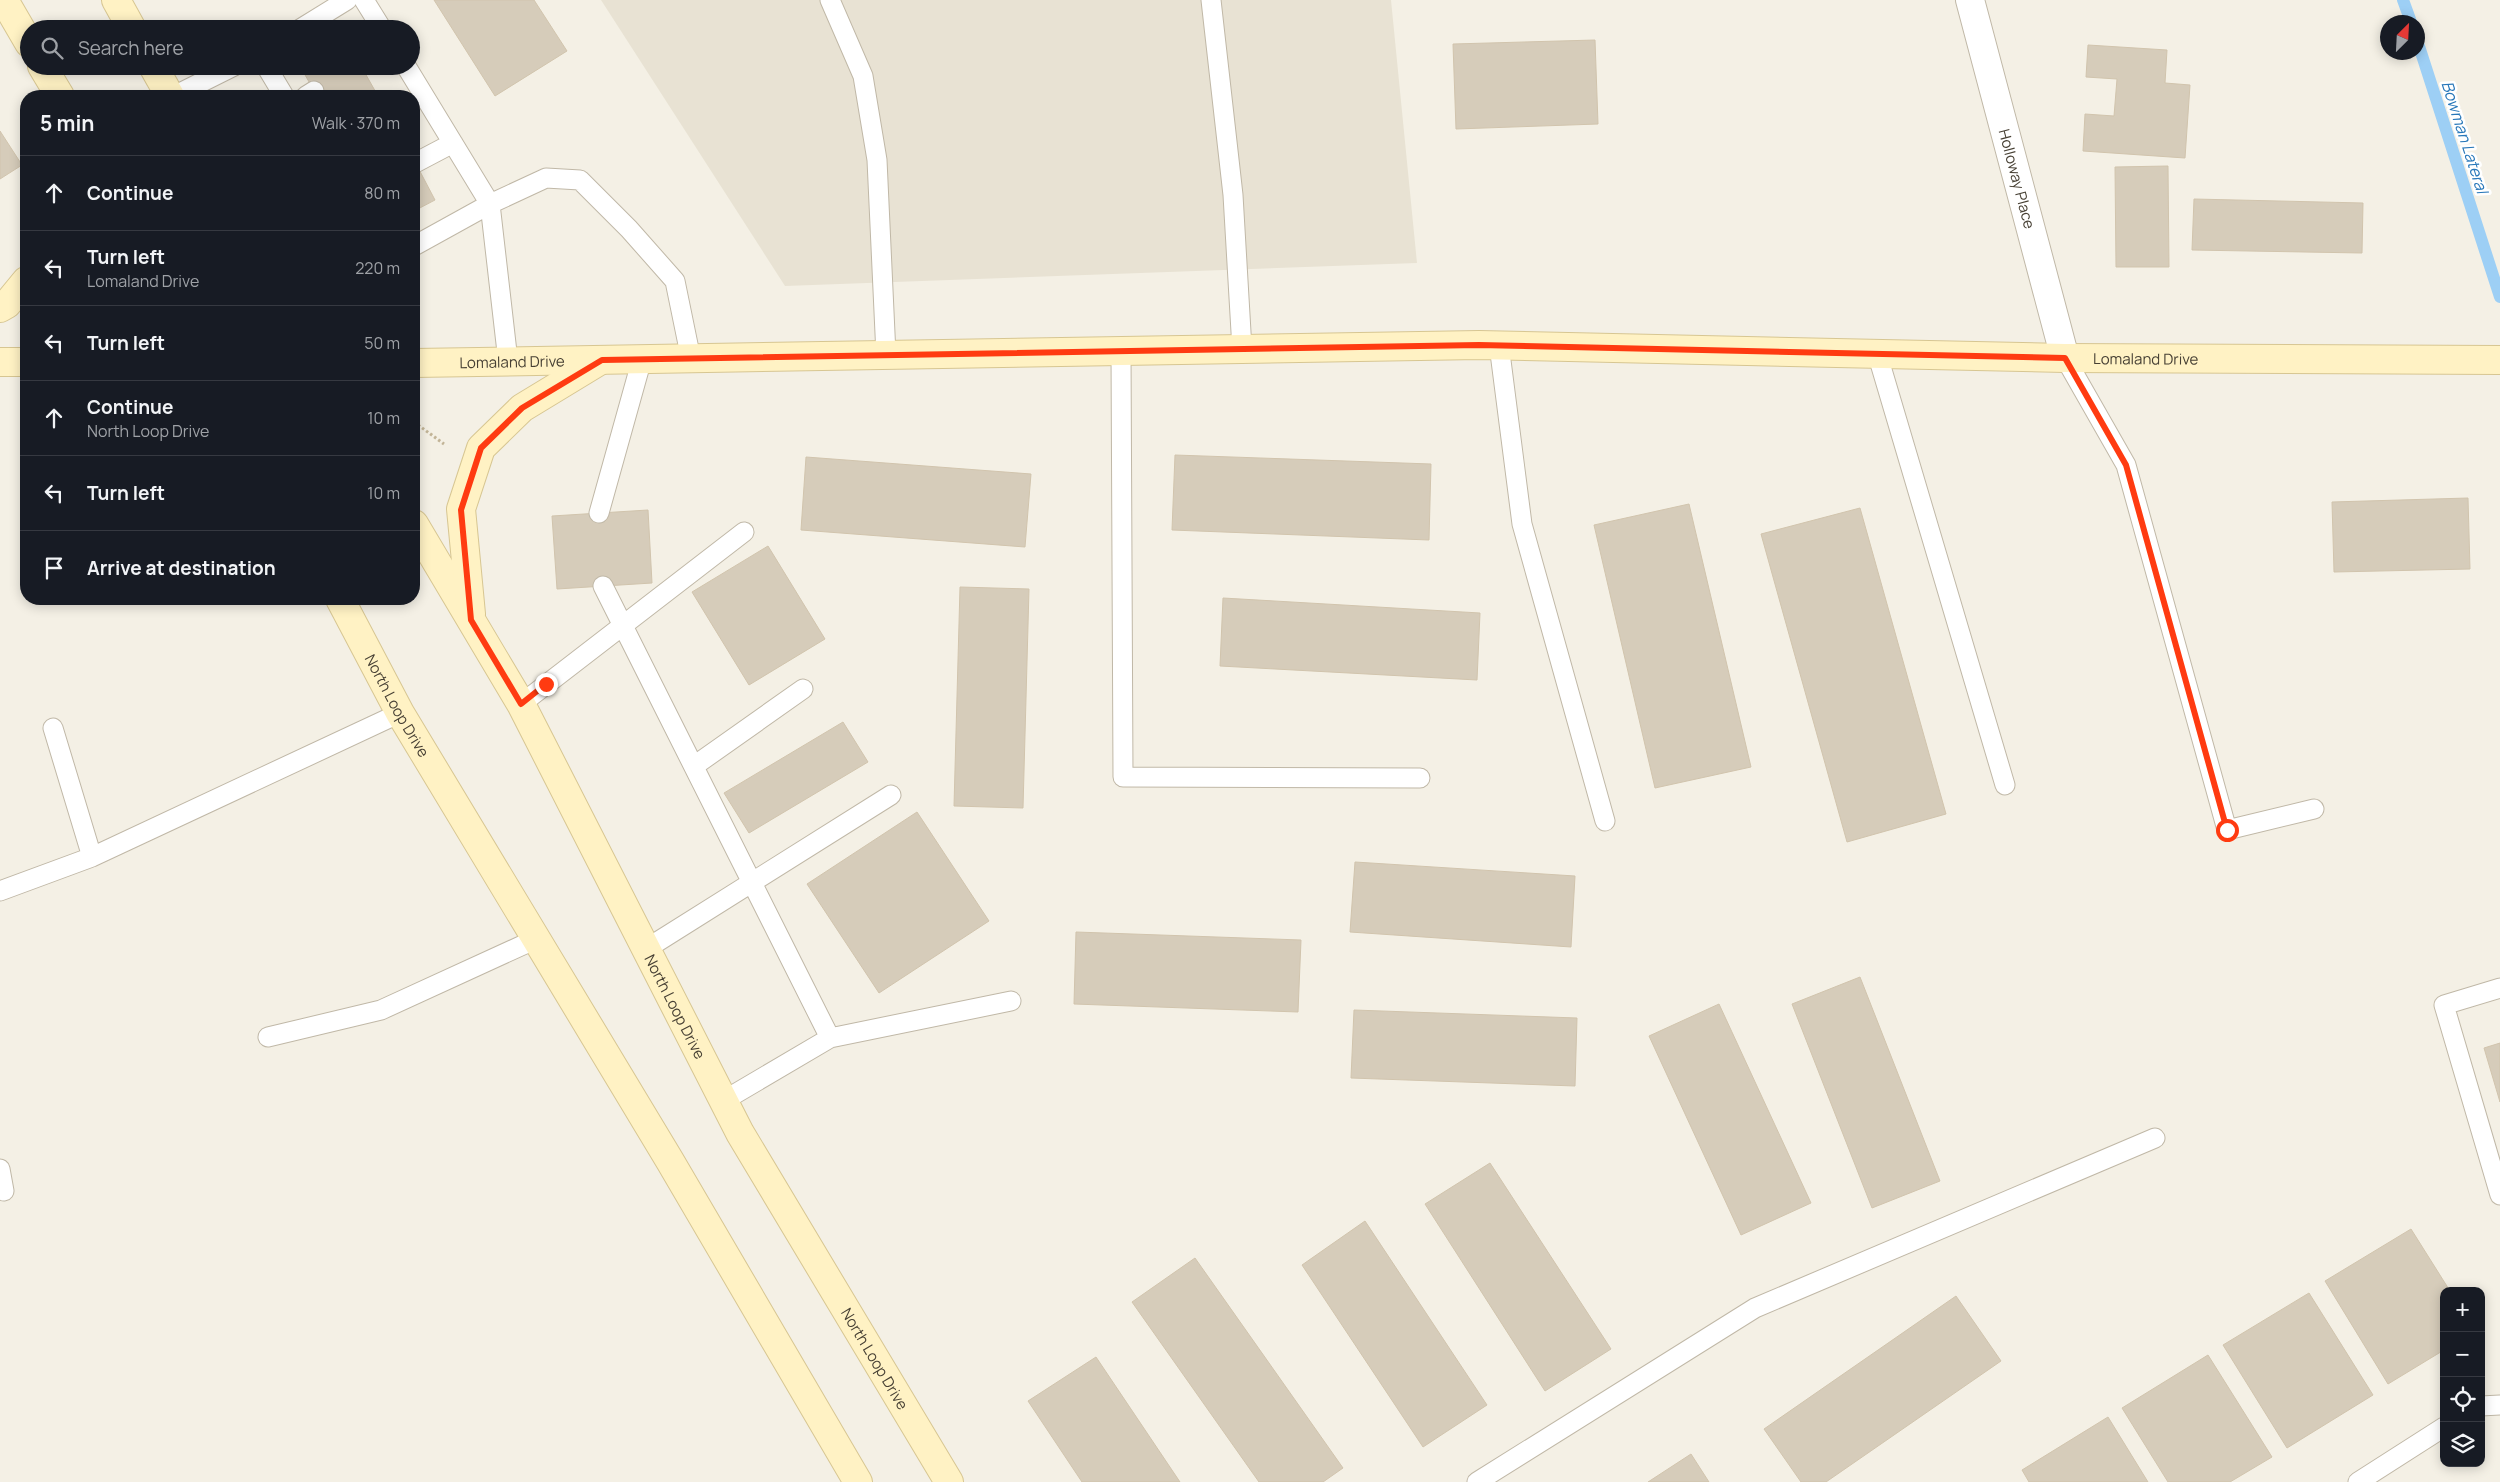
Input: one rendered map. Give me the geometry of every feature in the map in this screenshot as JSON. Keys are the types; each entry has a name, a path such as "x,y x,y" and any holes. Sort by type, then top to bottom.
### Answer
{"main road":[{"path":"4,0 20,28"},
{"path":"116,0 127,20"},
{"path":"37,75 39,90"},
{"path":"47,75 56,90"},
{"path":"158,75 167,90"},
{"path":"0,308 7,304 20,288"},
{"name":"Lomaland Drive","path":"420,363 1499,345 2065,358 2499,360"},
{"path":"471,620 461,510 481,448 522,408 602,360"},
{"path":"0,362 20,362"},
{"name":"North Loop Drive","path":"420,534 521,704 740,1133 949,1482"},
{"name":"North Loop Drive","path":"343,605 400,713 670,1161 858,1482"}],"street":[{"name":"Holloway Place","path":"1970,0 2065,358"}],"lane":[{"path":"315,20 348,0"},
{"path":"364,0 376,20"},
{"path":"1211,0 1233,195 1242,349"},
{"path":"833,2 863,76 877,160 886,355"},
{"path":"186,90 216,75"},
{"path":"271,75 280,90"},
{"path":"410,75 416,90"},
{"path":"420,98 453,143 490,204 508,362"},
{"path":"420,160 453,143"},
{"path":"420,243 490,204 546,178 580,180 629,229 675,281 691,359"},
{"path":"1499,345 1522,524 1604,821"},
{"path":"1121,351 1123,777 1420,778"},
{"path":"1877,353 2005,785"},
{"path":"2065,358 2126,465 2227,830 2314,810"},
{"path":"599,513 642,359"},
{"path":"521,704 744,532"},
{"path":"603,586 830,1038"},
{"path":"694,766 803,689"},
{"path":"0,890 92,857 400,713"},
{"path":"53,728 92,857"},
{"path":"646,949 891,794"},
{"path":"268,1037 381,1010 536,939"},
{"path":"2500,988 2444,1004 2500,1195"},
{"path":"724,1101 830,1038 1011,1001"},
{"path":"1477,1482 1755,1308 2155,1138"},
{"path":"0,1169 4,1191"},
{"path":"2485,1406 2500,1405"},
{"path":"2358,1482 2440,1430"}],"path":[{"path":"420,426 448,447"}],"shaded area":[{"path":"601,0 1391,0 1417,263 785,286"}],"building":[{"path":"434,0 534,0 567,51 495,96"},
{"path":"1595,40 1598,124 1456,129 1453,44"},
{"path":"2088,45 2167,50 2165,83 2190,85 2185,158 2083,151 2085,114 2114,116 2117,79 2086,77"},
{"path":"305,75 366,75 375,90 314,90"},
{"path":"0,131 20,162 20,166 0,179"},
{"path":"2168,166 2169,267 2116,267 2115,167"},
{"path":"420,171 435,200 420,208"},
{"path":"2194,199 2363,203 2362,253 2192,250"},
{"path":"1175,455 1431,464 1429,540 1172,530"},
{"path":"806,457 1031,474 1025,547 801,530"},
{"path":"2468,498 2470,569 2334,572 2332,502"},
{"path":"1689,504 1751,767 1655,788 1594,525"},
{"path":"1860,508 1946,814 1847,842 1761,534"},
{"path":"648,510 652,583 557,589 552,516"},
{"path":"768,546 825,639 749,685 692,592"},
{"path":"960,587 1029,589 1023,808 954,806"},
{"path":"1223,598 1480,613 1477,680 1220,666"},
{"path":"843,722 868,762 749,833 724,793"},
{"path":"917,812 989,921 879,993 807,884"},
{"path":"1355,862 1575,876 1571,947 1350,932"},
{"path":"1076,932 1301,940 1298,1012 1074,1004"},
{"path":"1860,977 1940,1181 1872,1208 1792,1004"},
{"path":"1719,1004 1811,1203 1741,1235 1649,1036"},
{"path":"1354,1010 1577,1018 1575,1086 1351,1078"},
{"path":"2500,1043 2500,1102 2484,1048"},
{"path":"1490,1163 1611,1349 1545,1391 1425,1204"},
{"path":"1365,1221 1487,1405 1423,1447 1302,1265"},
{"path":"2411,1229 2447,1287 2440,1287 2440,1352 2388,1384 2325,1281"},
{"path":"1195,1258 1343,1468 1323,1482 1259,1482 1132,1302"},
{"path":"2309,1293 2373,1395 2287,1448 2223,1345"},
{"path":"1956,1296 2001,1361 1826,1482 1801,1482 1764,1429"},
{"path":"2208,1355 2272,1457 2230,1482 2168,1482 2122,1408"},
{"path":"1096,1357 1180,1482 1082,1482 1028,1401"},
{"path":"2108,1417 2148,1482 2029,1482 2022,1470"},
{"path":"1691,1454 1709,1482 1648,1482"}],"waterway":[{"name":"Bowman Lateral","path":"2403,0 2408,15"},
{"name":"Bowman Lateral","path":"2423,60 2500,297"}],"route":[{"path":"546,684 521,704 471,620 461,510 481,448 522,408 602,360 1479,345 2065,358 2126,465 2227,830"}]}
